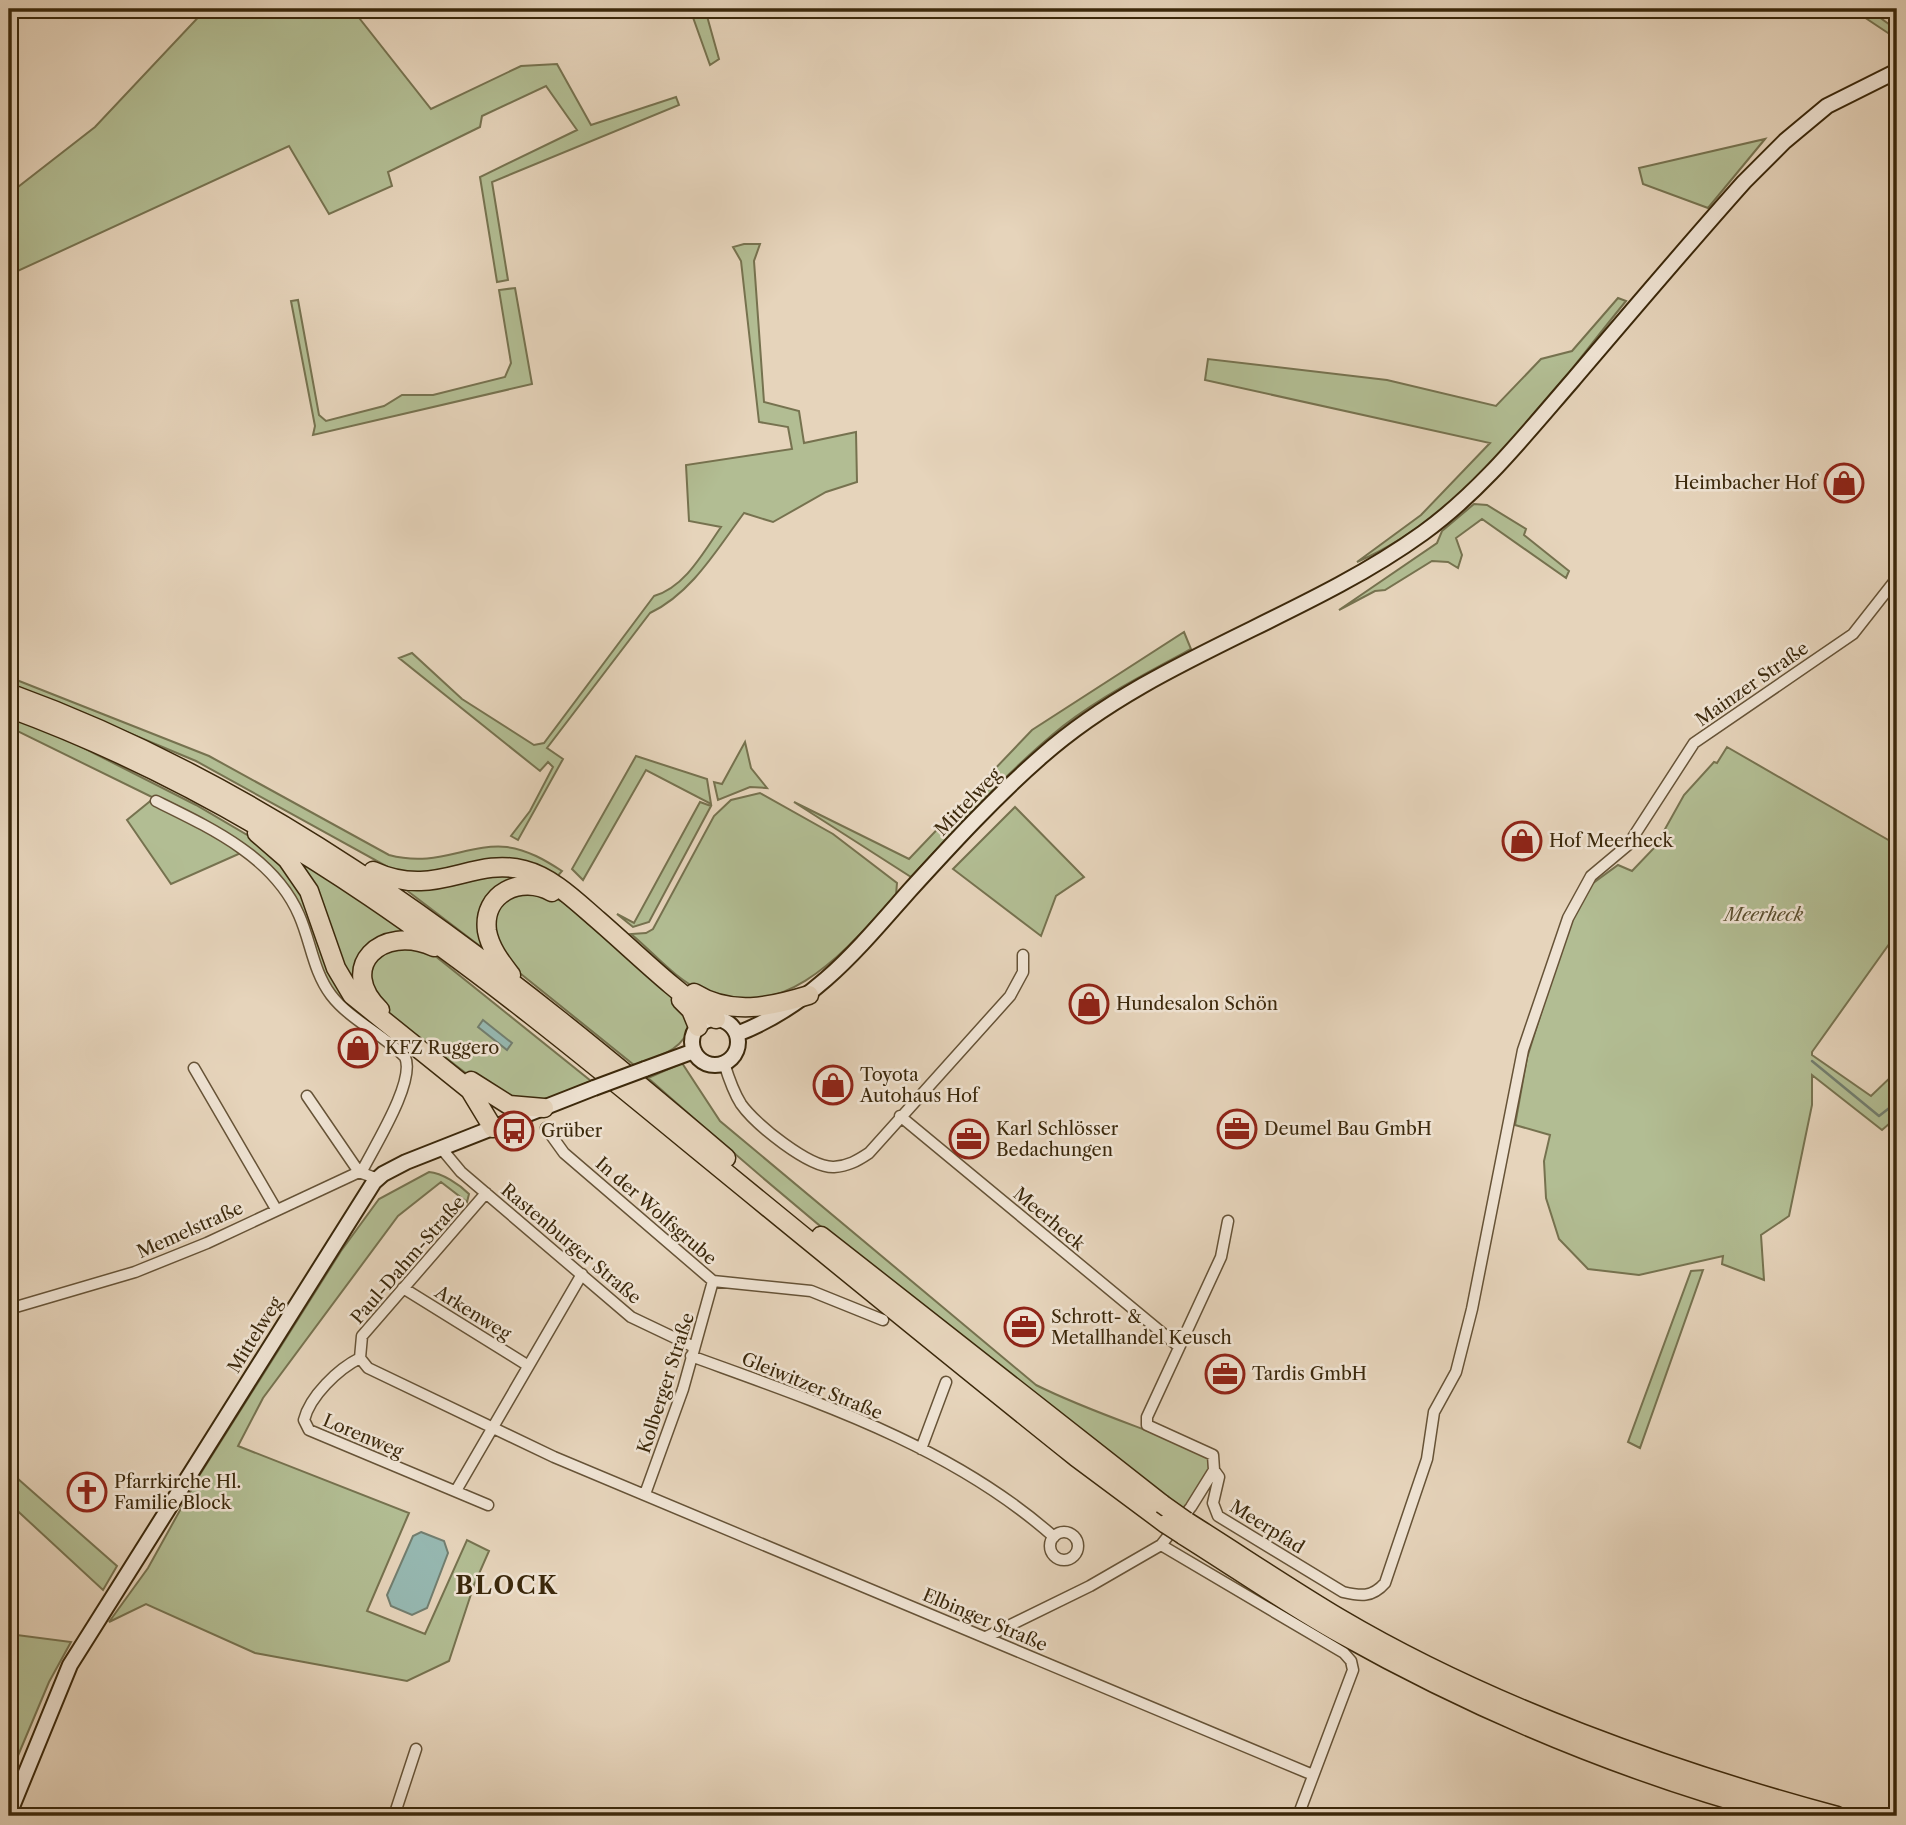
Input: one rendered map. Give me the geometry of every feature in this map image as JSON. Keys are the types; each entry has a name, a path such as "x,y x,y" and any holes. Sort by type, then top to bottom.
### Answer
{"highway":[{"path":"9,693 161,758 246,802 333,853 454,938 985,1367 1162,1504 1185,1528 1339,1633 1464,1698 1668,1780 1787,1816"},
{"path":"9,708 132,759 228,808 338,873 462,960 1065,1448 1166,1524 1185,1528 1340,1618 1473,1685 1672,1767 1744,1791 1837,1816"},
{"path":"228,808 295,869 309,891 336,968 352,995 470,1090 499,1125"},
{"path":"333,853 381,875 412,882 443,880 497,868 533,873 574,899 716,1019"},
{"path":"523,992 493,948 487,925 490,910 497,897 509,888 527,885 545,888 578,910 686,1005 698,1027"},
{"path":"462,960 414,940 390,940 380,944 368,957 364,985 378,1009 495,1099 514,1107 544,1108"},
{"path":"663,976 707,1000 737,1008 761,1007 809,995"},
{"path":"495,1099 499,1125"}],"main road":[{"name":"Mittelweg","path":"737,1034 768,1021 809,995 843,965 986,809 1044,754 1117,702 1377,564 1467,497 1752,173 1827,106 1897,71"},
{"path":"716,1019 729,1023 737,1034 736,1053 724,1063 706,1064 694,1051 692,1038 698,1027 716,1019"},
{"name":"Mittelweg","path":"9,1814 70,1665 378,1179 406,1162 694,1051"}],"street":[{"name":"Mainzer Straße","path":"1497,1169 1523,1050 1561,932 1591,876 1628,845 1695,743 1853,634 1897,578"},
{"path":"156,801 243,848 262,864 289,893 320,976 331,996 405,1057 409,1065 403,1089 360,1172"},
{"path":"724,1063 740,1102 749,1113 811,1162 832,1167 852,1164 869,1153 1010,996 1023,972 1023,955"},
{"path":"194,1068 276,1209"},
{"path":"307,1096 360,1172 378,1179"},
{"name":"Meerheck","path":"900,1116 1178,1346"},
{"name":"In der Wolfsgrube","path":"546,1128 564,1153 713,1281 811,1291 883,1321"},
{"name":"Rastenburger Straße","path":"441,1148 461,1172 631,1317 693,1351"},
{"name":"Meerpfad","path":"1214,1470 1219,1477 1213,1503 1218,1516 1343,1592 1361,1596 1381,1588 1427,1459 1434,1412 1456,1371 1472,1309 1497,1169"},
{"name":"Memelstraße","path":"9,1309 135,1272 207,1243 360,1172"},
{"name":"Paul-Dahm-Straße","path":"360,1358 362,1336 486,1193"},
{"path":"986,1637 1090,1586 1161,1545 1191,1507 1214,1470 1213,1455 1147,1426 1147,1417 1221,1257 1228,1221"},
{"path":"457,1489 527,1364 582,1274"},
{"name":"Kolberger Straße","path":"645,1494 683,1389 712,1295 713,1281"},
{"name":"Arkenweg","path":"403,1287 527,1364"},
{"name":"Gleiwitzer Straße","path":"693,1351 818,1402 921,1449 980,1480 1024,1510 1054,1537"},
{"path":"360,1358 368,1368 492,1427"},
{"name":"Lorenweg","path":"360,1358 350,1363 307,1408 304,1420 309,1430 440,1486 457,1489 488,1505"},
{"path":"921,1449 946,1382"},
{"name":"Elbinger Straße","path":"492,1427 1313,1775"},
{"path":"1161,1545 1344,1653 1352,1661 1353,1670 1298,1816"},
{"path":"394,1816 416,1749"}],"green space":[{"path":"206,9 352,9 431,109 521,66 557,64 591,125 676,97 679,105 492,182 508,280 497,282 480,177 577,130 546,86 482,116 480,127 388,172 392,186 329,214 289,146 9,275 9,194 95,127"},
{"path":"690,9 705,9 719,59 710,65"},
{"path":"1852,9 1868,9 1897,30 1897,39"},
{"path":"1765,139 1708,208 1643,184 1639,168"},
{"path":"760,244 754,261 764,402 799,411 804,443 856,432 857,482 826,492 773,522 744,513 691,582 679,594 650,613 547,748 563,759 518,840 511,836 530,811 553,767 548,762 540,771 399,658 412,653 462,699 534,745 544,743 654,596 665,592 684,577 721,527 689,521 686,465 792,449 788,427 759,422 741,261 733,247"},
{"path":"515,288 532,384 313,435 315,426 291,301 298,300 319,415 326,421 384,406 402,395 433,395 505,377 511,363 499,290"},
{"path":"1618,298 1626,301 1506,448 1437,513 1398,540 1357,562 1421,515 1490,443 1205,380 1208,359 1387,380 1496,406 1541,359 1572,351"},
{"path":"1474,504 1487,505 1526,529 1524,535 1569,571 1566,578 1482,519 1456,538 1462,555 1458,568 1448,562 1432,561 1385,590 1375,591 1339,610 1437,543 1442,531"},
{"path":"1184,632 1191,649 1109,695 1042,743 911,877 794,802 909,859 1032,730"},
{"path":"9,677 209,756 389,855 422,859 479,848 507,847 536,856 562,871 556,878 455,870 415,874 395,871 196,761 9,683"},
{"path":"9,714 64,738 196,805 261,843 300,886 330,966 418,1055 398,1052 334,1004 288,895 243,852 171,884 127,820 154,798 9,727"},
{"path":"745,742 751,768 767,788 750,787 718,800 714,782 722,784"},
{"name":"Meerheck","path":"1727,747 1897,845 1897,933 1812,1055 1871,1096 1897,1071 1897,1117 1882,1130 1812,1075 1812,1105 1789,1216 1761,1235 1764,1280 1722,1264 1723,1256 1639,1275 1588,1269 1559,1239 1546,1198 1544,1161 1550,1135 1515,1125 1527,1058 1569,923 1585,889 1618,865 1632,871 1655,847 1684,795 1714,762 1717,763"},
{"path":"636,756 707,779 711,804 646,770 583,880 572,869"},
{"path":"760,793 833,834 897,883 896,895 835,959 811,977 787,991 760,999 732,999 692,986 631,934 646,933 653,929 714,816 731,800"},
{"path":"700,802 711,806 649,922 633,927 617,914 634,923"},
{"path":"1015,807 1084,877 1056,896 1041,936 953,869"},
{"path":"292,855 410,934 383,938 360,994 350,983"},
{"path":"488,875 522,876 499,887 489,953 401,886"},
{"path":"513,893 552,896 563,902 676,999 690,1025 682,1041 660,1056 634,1065 516,970 503,954 493,921 506,897"},
{"path":"398,945 434,955 591,1081 556,1096 528,1103 488,1090 383,1010 368,977 371,964 379,955"},
{"path":"682,1063 720,1121 1036,1385 1208,1455 1211,1468 1183,1510 1046,1407 911,1300 778,1191 648,1078"},
{"path":"429,1172 460,1186 469,1194 467,1202 441,1182 398,1216 263,1398 238,1446 409,1513 367,1611 425,1634 467,1540 489,1551 474,1585 449,1661 407,1681 255,1653 146,1604 109,1622 148,1568 199,1476 341,1251 379,1199"},
{"path":"1703,1270 1640,1448 1628,1442 1691,1271"},
{"path":"9,1471 117,1566 103,1590 9,1503"},
{"path":"9,1634 71,1642 49,1682 9,1777"}],"water":[{"path":"483,1020 512,1043 507,1050 478,1027"},
{"path":"421,1532 444,1541 448,1553 427,1608 412,1615 391,1606 387,1595 413,1536"}],"waterway":[{"path":"1812,1061 1879,1116 1897,1102"}],"place":[{"name":"Heimbacher Hof","path":"1844,483"},
{"name":"Hof Meerheck","path":"1522,841"},
{"name":"Hundesalon Schön","path":"1089,1004"},
{"name":"KFZ Ruggero","path":"358,1048"},
{"name":"Toyota Autohaus Hof","path":"833,1085"},
{"name":"Deumel Bau GmbH","path":"1237,1129"},
{"name":"Grüber","path":"514,1131"},
{"name":"Karl Schlösser Bedachungen","path":"969,1139"},
{"name":"Schrott- & Metallhandel Keusch","path":"1024,1327"},
{"name":"Tardis GmbH","path":"1225,1374"},
{"name":"Pfarrkirche Hl. Familie Block","path":"87,1492"}],"district":[{"name":"BLOCK","path":"507,1586"}]}
